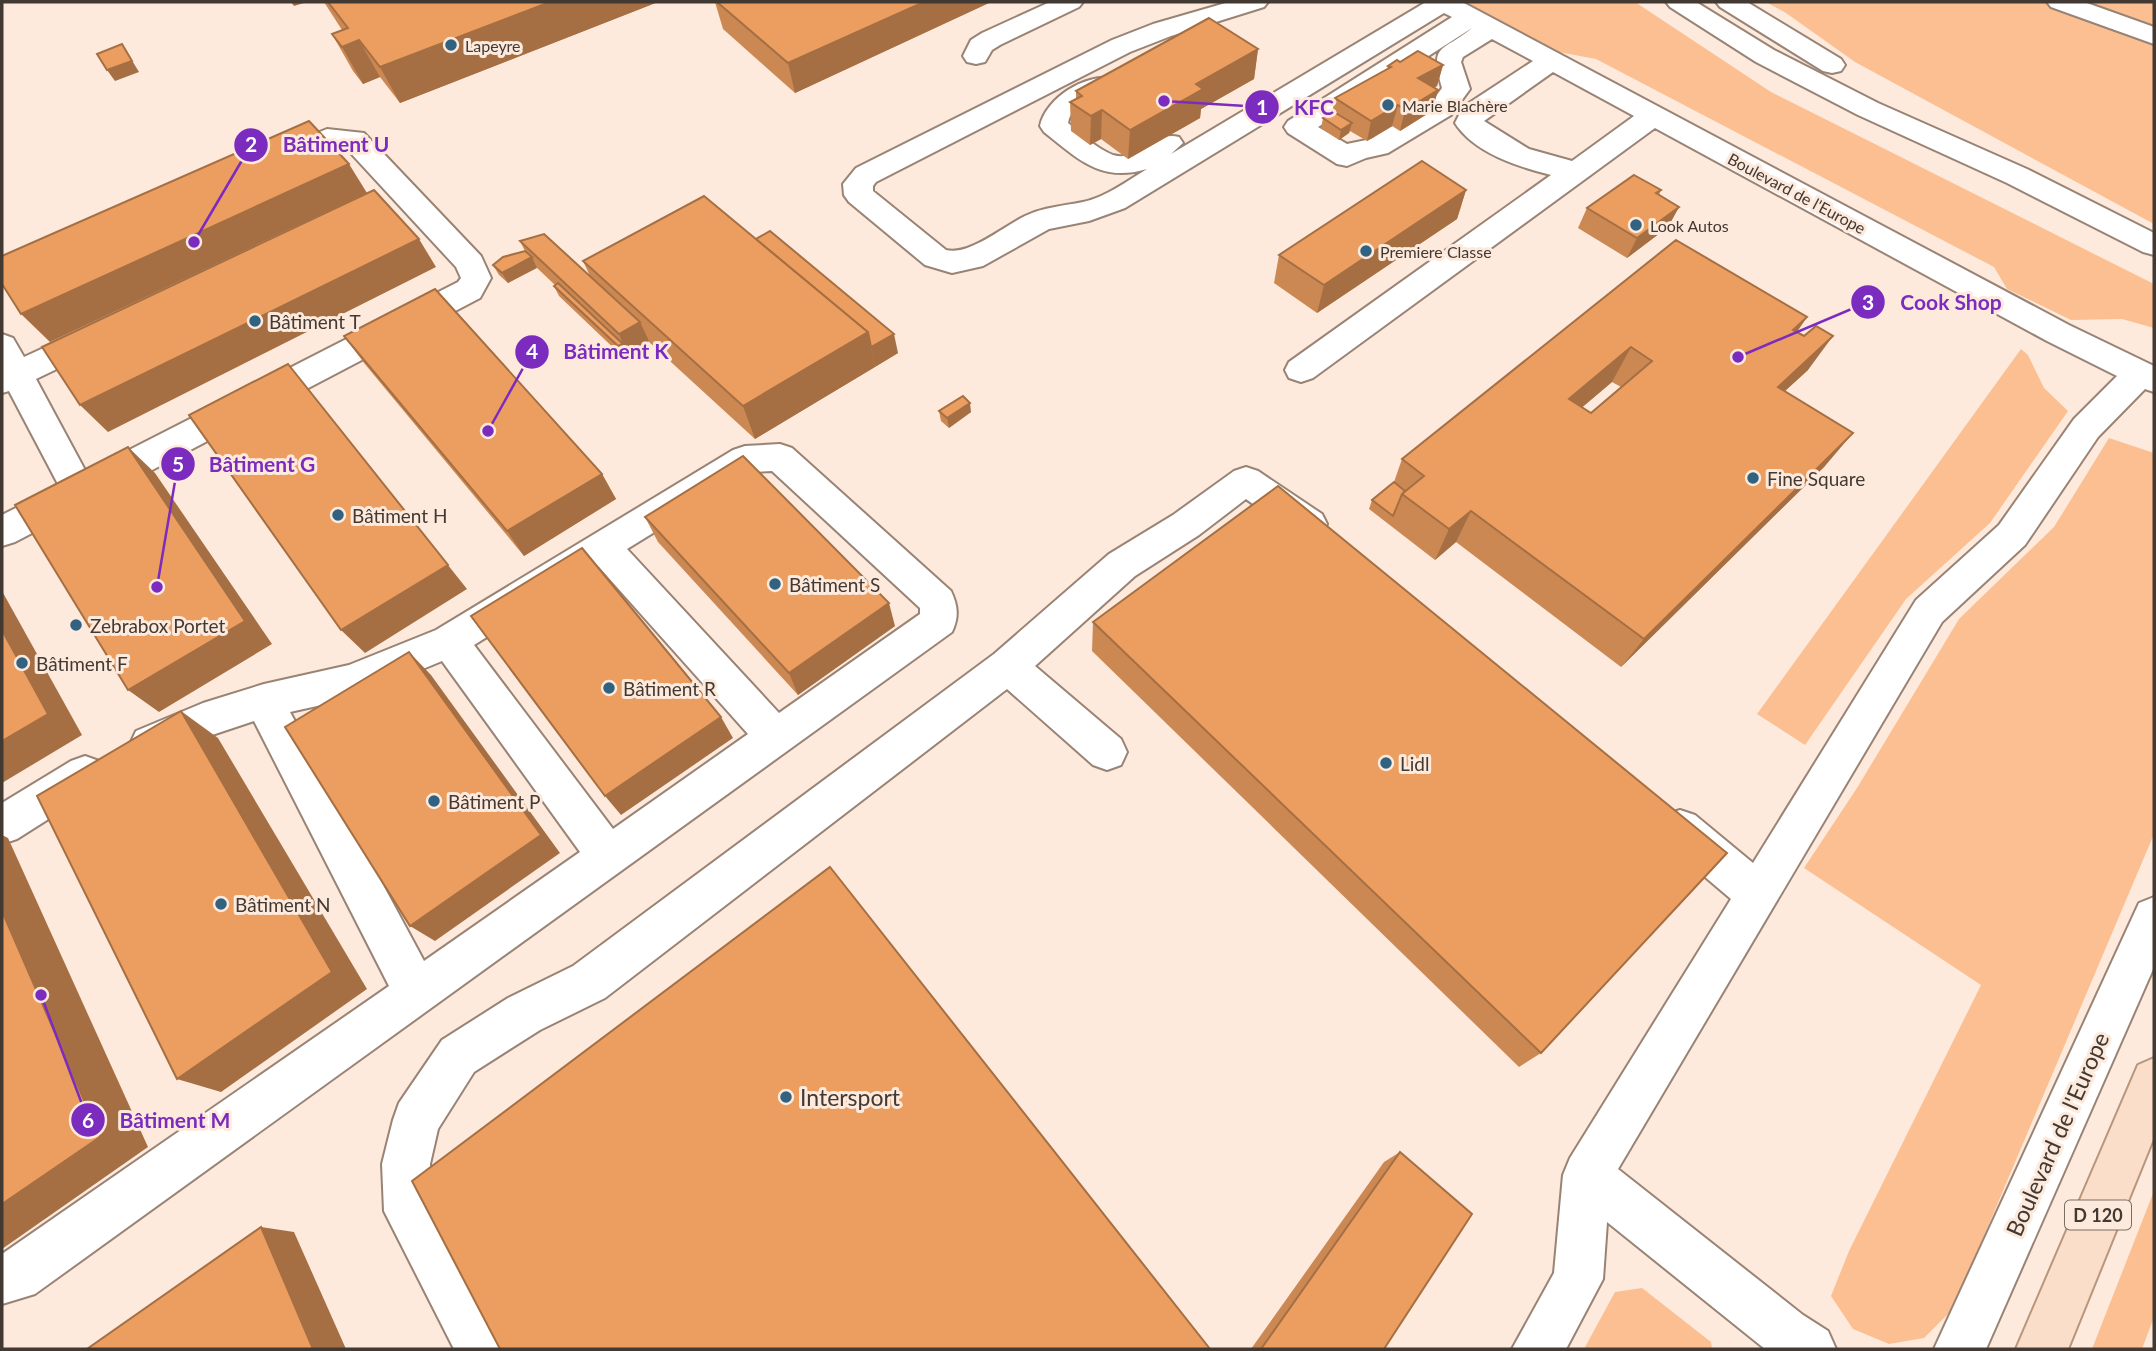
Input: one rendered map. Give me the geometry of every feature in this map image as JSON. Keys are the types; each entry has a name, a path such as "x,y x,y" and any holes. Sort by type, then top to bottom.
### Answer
{"main road":[{"name":"D 120","path":"2042,1349 2154,1081"}],"street":[{"path":"976,56 980,46 991,39 1070,2"},
{"path":"1255,2 1162,30 1083,65 866,175 858,184 859,195 936,258 952,262 972,259 1038,222 1058,215 1089,211 1115,201 1444,2"},
{"name":"Boulevard de l'Europe","path":"1444,2 2058,333 2148,376"},
{"path":"1679,2 1765,56 1868,109 2017,176 2154,245"},
{"path":"1729,2 2017,176"},
{"path":"2060,2 2154,36"},
{"path":"1211,16 1130,71 1058,108 1054,115 1054,126 1101,162 1116,165 1135,163 1244,99 1265,94 1293,95"},
{"path":"1481,22 1451,53 1448,62 1456,89 1441,109 1378,147 1358,150 1348,158 1298,127 1481,22"},
{"path":"1552,61 1473,113 1469,123 1496,145 1538,164 1577,171"},
{"path":"1301,370 1653,116"},
{"path":"2,532 469,290 476,278 470,263 390,197 354,139 327,138 252,172"},
{"path":"79,492 6,367 128,321"},
{"path":"1538,1349 1578,1279 1587,1175 1929,611 2012,534 2086,428 2148,376"},
{"path":"2,825 74,779 203,720 264,701 353,681 449,641 745,459 780,457 938,602 939,621 17,1276 2,1279"},
{"path":"482,1349 408,1211 405,1164 416,1120 458,1056 524,1014 589,982 1008,666 1122,565 1186,525 1246,481 1337,543"},
{"path":"603,547 775,736"},
{"path":"449,641 607,855"},
{"path":"1008,666 1107,752"},
{"path":"264,701 416,992"},
{"path":"1651,805 1756,893"},
{"name":"Boulevard de l'Europe","path":"1960,1349 2154,918"},
{"path":"1587,1175 1785,1333 1810,1349"}],"shaded area":[{"path":"1464,2 1635,2 1771,92 2154,284 2154,328 2122,319 2071,320 2007,289 1994,267 1596,59 1553,51"},
{"path":"1766,2 2154,2 2154,224 1855,62"},
{"path":"2021,349 2028,355 2044,388 2068,411 1990,523 1906,599 1805,745 1757,714"},
{"path":"2109,438 2154,453 2154,834 1953,1309 1924,1338 1889,1344 1853,1329 1831,1296 1849,1251 1981,985 1804,868 1857,788 1959,619 2054,527"},
{"path":"2154,1191 2154,1317 2142,1349 2092,1349"},
{"path":"1642,1288 1711,1342 1712,1349 1584,1349 1615,1292"}],"building":[{"path":"328,2 550,2 380,67 359,40 342,47 332,34 348,28"},
{"path":"717,2 924,2 788,63"},
{"path":"1209,18 1258,49 1196,84 1203,89 1130,130 1102,110 1091,116 1070,102 1082,96 1076,91"},
{"path":"122,44 132,61 107,70 97,54"},
{"path":"1418,51 1443,65 1418,78 1438,90 1405,110 1398,105 1371,121 1335,98 1391,67 1388,66 1397,60 1400,62"},
{"path":"1334,112 1352,123 1341,130 1323,118"},
{"path":"309,121 349,164 21,314 2,284 2,256"},
{"path":"1422,161 1466,190 1324,285 1279,255"},
{"path":"1634,175 1661,190 1656,193 1679,207 1637,238 1587,208"},
{"path":"374,190 419,239 80,405 42,347"},
{"path":"704,196 868,332 743,406 583,261"},
{"path":"770,231 894,334 871,347 868,332 756,239"},
{"path":"544,234 640,322 619,334 520,241"},
{"path":"1676,240 1807,317 1793,330 1804,336 1816,326 1833,336 1778,387 1853,433 1644,639 1471,511 1449,529 1402,494 1424,476 1402,459","holes":["1631,347 1652,361 1591,413 1569,399"]},
{"path":"525,251 532,257 502,273 493,265 503,257"},
{"path":"558,283 623,344 618,346 554,286"},
{"path":"435,289 602,474 507,531 344,336"},
{"name":"Bâtiment H","path":"288,364 448,565 341,630 189,415"},
{"path":"963,396 970,403 947,418 939,411"},
{"path":"128,447 245,621 128,690 15,505"},
{"name":"Bâtiment S","path":"743,456 889,603 789,673 645,517"},
{"path":"1394,482 1405,491 1393,516 1372,500"},
{"name":"Lidl","path":"1278,486 1727,853 1541,1053 1093,622"},
{"name":"Bâtiment R","path":"582,548 721,717 605,796 471,616"},
{"path":"2,630 48,714 2,741"},
{"name":"Bâtiment P","path":"409,652 541,835 410,926 285,727"},
{"name":"Bâtiment N","path":"181,711 332,972 177,1079 37,796"},
{"name":"Intersport","path":"830,867 1210,1349 500,1349 412,1181"},
{"path":"2,911 100,1137 2,1204"},
{"path":"1400,1152 1472,1214 1384,1349 1261,1349"},
{"path":"261,1227 313,1349 87,1349"}],"place":[{"name":"Lapeyre","path":"451,45"},
{"name":"KFC","path":"1164,101"},
{"name":"Marie Blachère","path":"1388,105"},
{"name":"Look Autos","path":"1636,225"},
{"name":"Bâtiment U","path":"194,242"},
{"name":"Premiere Classe","path":"1366,251"},
{"name":"Bâtiment T","path":"255,321"},
{"name":"Cook Shop","path":"1738,357"},
{"name":"Bâtiment K","path":"488,431"},
{"name":"Fine Square","path":"1753,478"},
{"name":"Bâtiment H","path":"338,515"},
{"name":"Bâtiment S","path":"775,584"},
{"name":"Bâtiment G","path":"157,587"},
{"name":"Zebrabox Portet","path":"76,625"},
{"name":"Bâtiment F","path":"22,663"},
{"name":"Bâtiment R","path":"609,688"},
{"name":"Lidl","path":"1386,763"},
{"name":"Bâtiment P","path":"434,801"},
{"name":"Bâtiment N","path":"221,904"},
{"name":"Bâtiment M","path":"41,995"},
{"name":"Intersport","path":"786,1097"}]}
